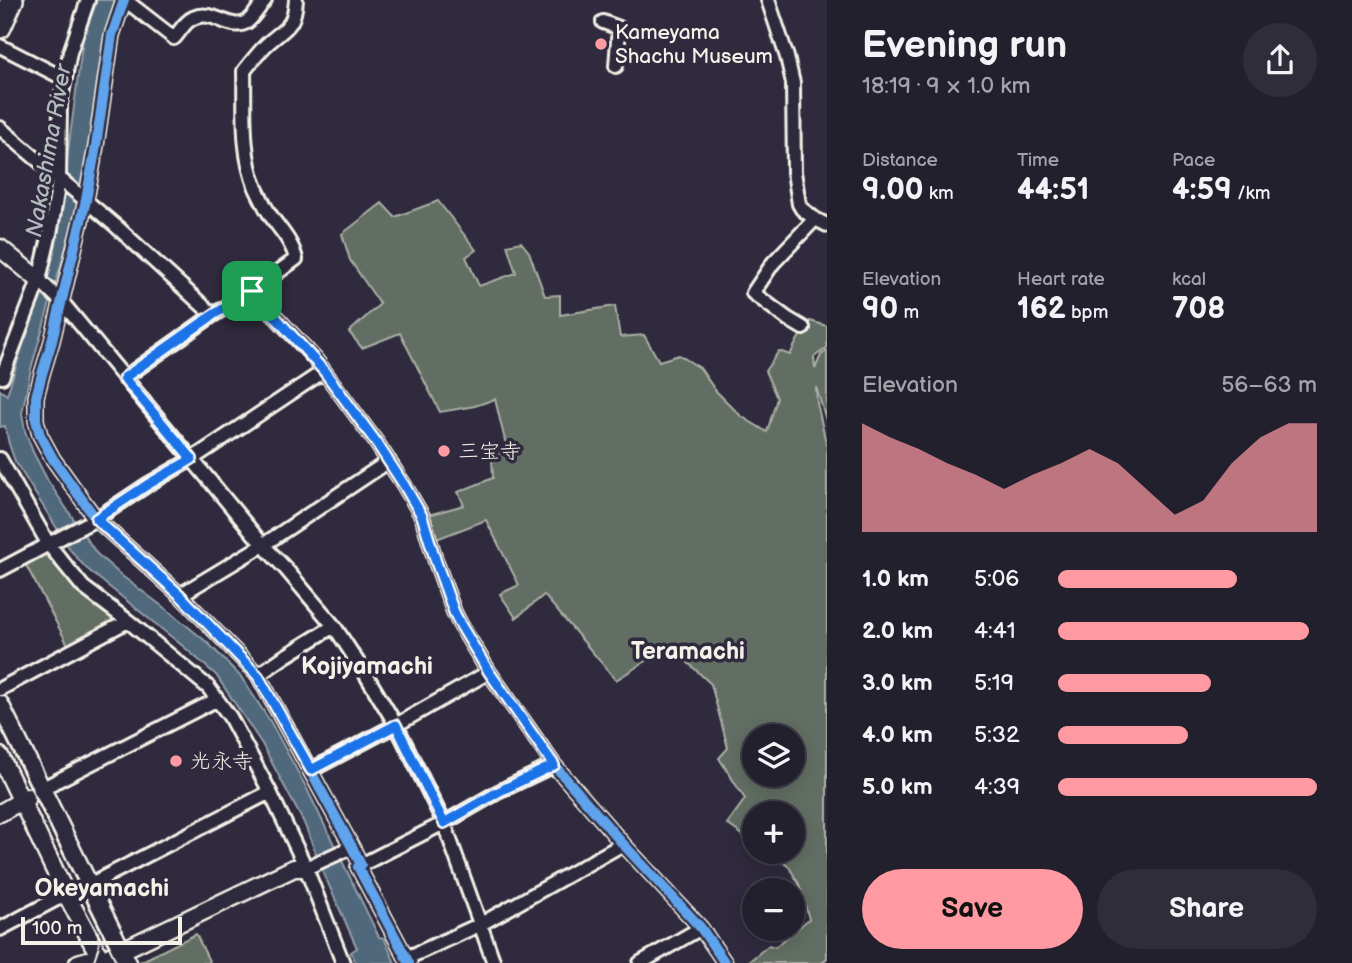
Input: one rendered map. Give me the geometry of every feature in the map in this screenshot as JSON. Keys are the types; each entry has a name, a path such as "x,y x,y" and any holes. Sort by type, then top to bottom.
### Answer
{"highway":[{"path":"0,27 12,0"}],"street":[{"path":"0,376 2,377 38,279 51,229 59,180 60,104 70,52 88,0"},
{"path":"265,0 245,23 230,24 209,15 200,16 192,18 174,38 125,0 112,35 86,200 36,397 36,420 47,450 96,519 180,595 258,676 361,865"},
{"path":"124,378 296,259 291,243 269,213 250,170 244,71 267,44 289,26 295,13 296,0"},
{"path":"768,0 793,82 794,172 799,204 815,219 827,225"},
{"path":"603,22 619,28 616,66"},
{"path":"0,46 65,79"},
{"path":"0,128 86,200 213,315"},
{"path":"803,328 753,293 773,263 815,219"},
{"path":"0,248 61,301 262,545 334,626 396,725 444,823 494,963"},
{"path":"252,291 324,371 389,461 422,516 454,612 489,672 554,765 701,928 725,963"},
{"path":"0,570 96,519 324,371"},
{"path":"0,459 48,545 83,587 208,687 230,717 306,868 343,963"},
{"path":"180,595 262,545 389,461"},
{"path":"0,689 128,621"},
{"path":"258,676 334,626"},
{"path":"311,770 489,672"},
{"path":"0,813 41,789 216,700"},
{"path":"0,704 124,956"},
{"path":"0,756 102,962"},
{"path":"554,765 358,867 408,961 481,924 623,844"},
{"path":"0,929 270,792"},
{"path":"78,963 88,960 102,962 124,956 294,868 306,868 352,847"},
{"path":"639,963 701,928"}],"green space":[{"path":"438,201 476,250 466,257 479,286 516,273 507,245 521,242 529,252 545,296 560,295 560,315 615,306 620,337 644,335 659,361 679,355 700,368 715,390 741,416 767,432 777,398 765,371 779,351 790,355 810,321 827,326 827,348 814,357 815,369 821,355 827,351 827,423 816,387 827,447 827,958 822,963 747,963 769,945 775,947 782,941 805,941 805,922 809,919 805,905 805,878 795,878 785,864 805,864 805,801 744,801 745,799 719,758 728,748 711,684 670,646 616,680 544,595 516,618 500,594 519,585 486,520 434,540 425,516 464,505 458,492 493,478 492,459 507,449 495,399 475,406 440,412 400,333 362,348 349,332 380,304 350,260 342,234 382,203 395,217"},
{"path":"43,554 51,557 79,592 114,619 113,622 68,645 26,565"},
{"path":"742,803 742,835 727,824"},
{"path":"196,934 210,963 138,963"}],"water":[{"path":"97,0 115,0 97,81 84,184 31,369 22,413 25,431 48,481 97,554 208,643 241,677 270,721 306,787 379,937 384,938 395,963 356,963 351,952 357,948 304,823 262,744 216,675 86,568 71,551 15,461 5,426 0,427 0,390 7,395 48,266 59,219 83,39"}],"tram line":[{"path":"0,726 117,963"},
{"path":"93,963 99,946 98,932"}],"cycle path":[{"path":"124,0 112,35 86,200 36,397 36,420 40,435 53,459 96,519 180,595 258,675 352,847 361,865 358,867 409,963"},
{"path":"252,291 315,359 404,485 422,516 460,624 489,672 554,765 701,928 725,963"}],"place":[{"name":"Kameyama Shachu Museum","path":"601,44"},
{"name":"三宝寺","path":"444,451"},
{"name":"光永寺","path":"176,761"}],"district":[{"name":"Teramachi","path":"688,651"},
{"name":"Kojiyamachi","path":"367,666"},
{"name":"Okeyamachi","path":"102,888"}],"route":[{"path":"252,291 324,371 404,485 422,516 460,624 489,672 554,765 498,792 444,823 396,725 311,770 258,676 180,595 96,519 192,459 124,378 252,291"}],"water label":[{"name":"Nakashima River","path":"49,151"}]}
